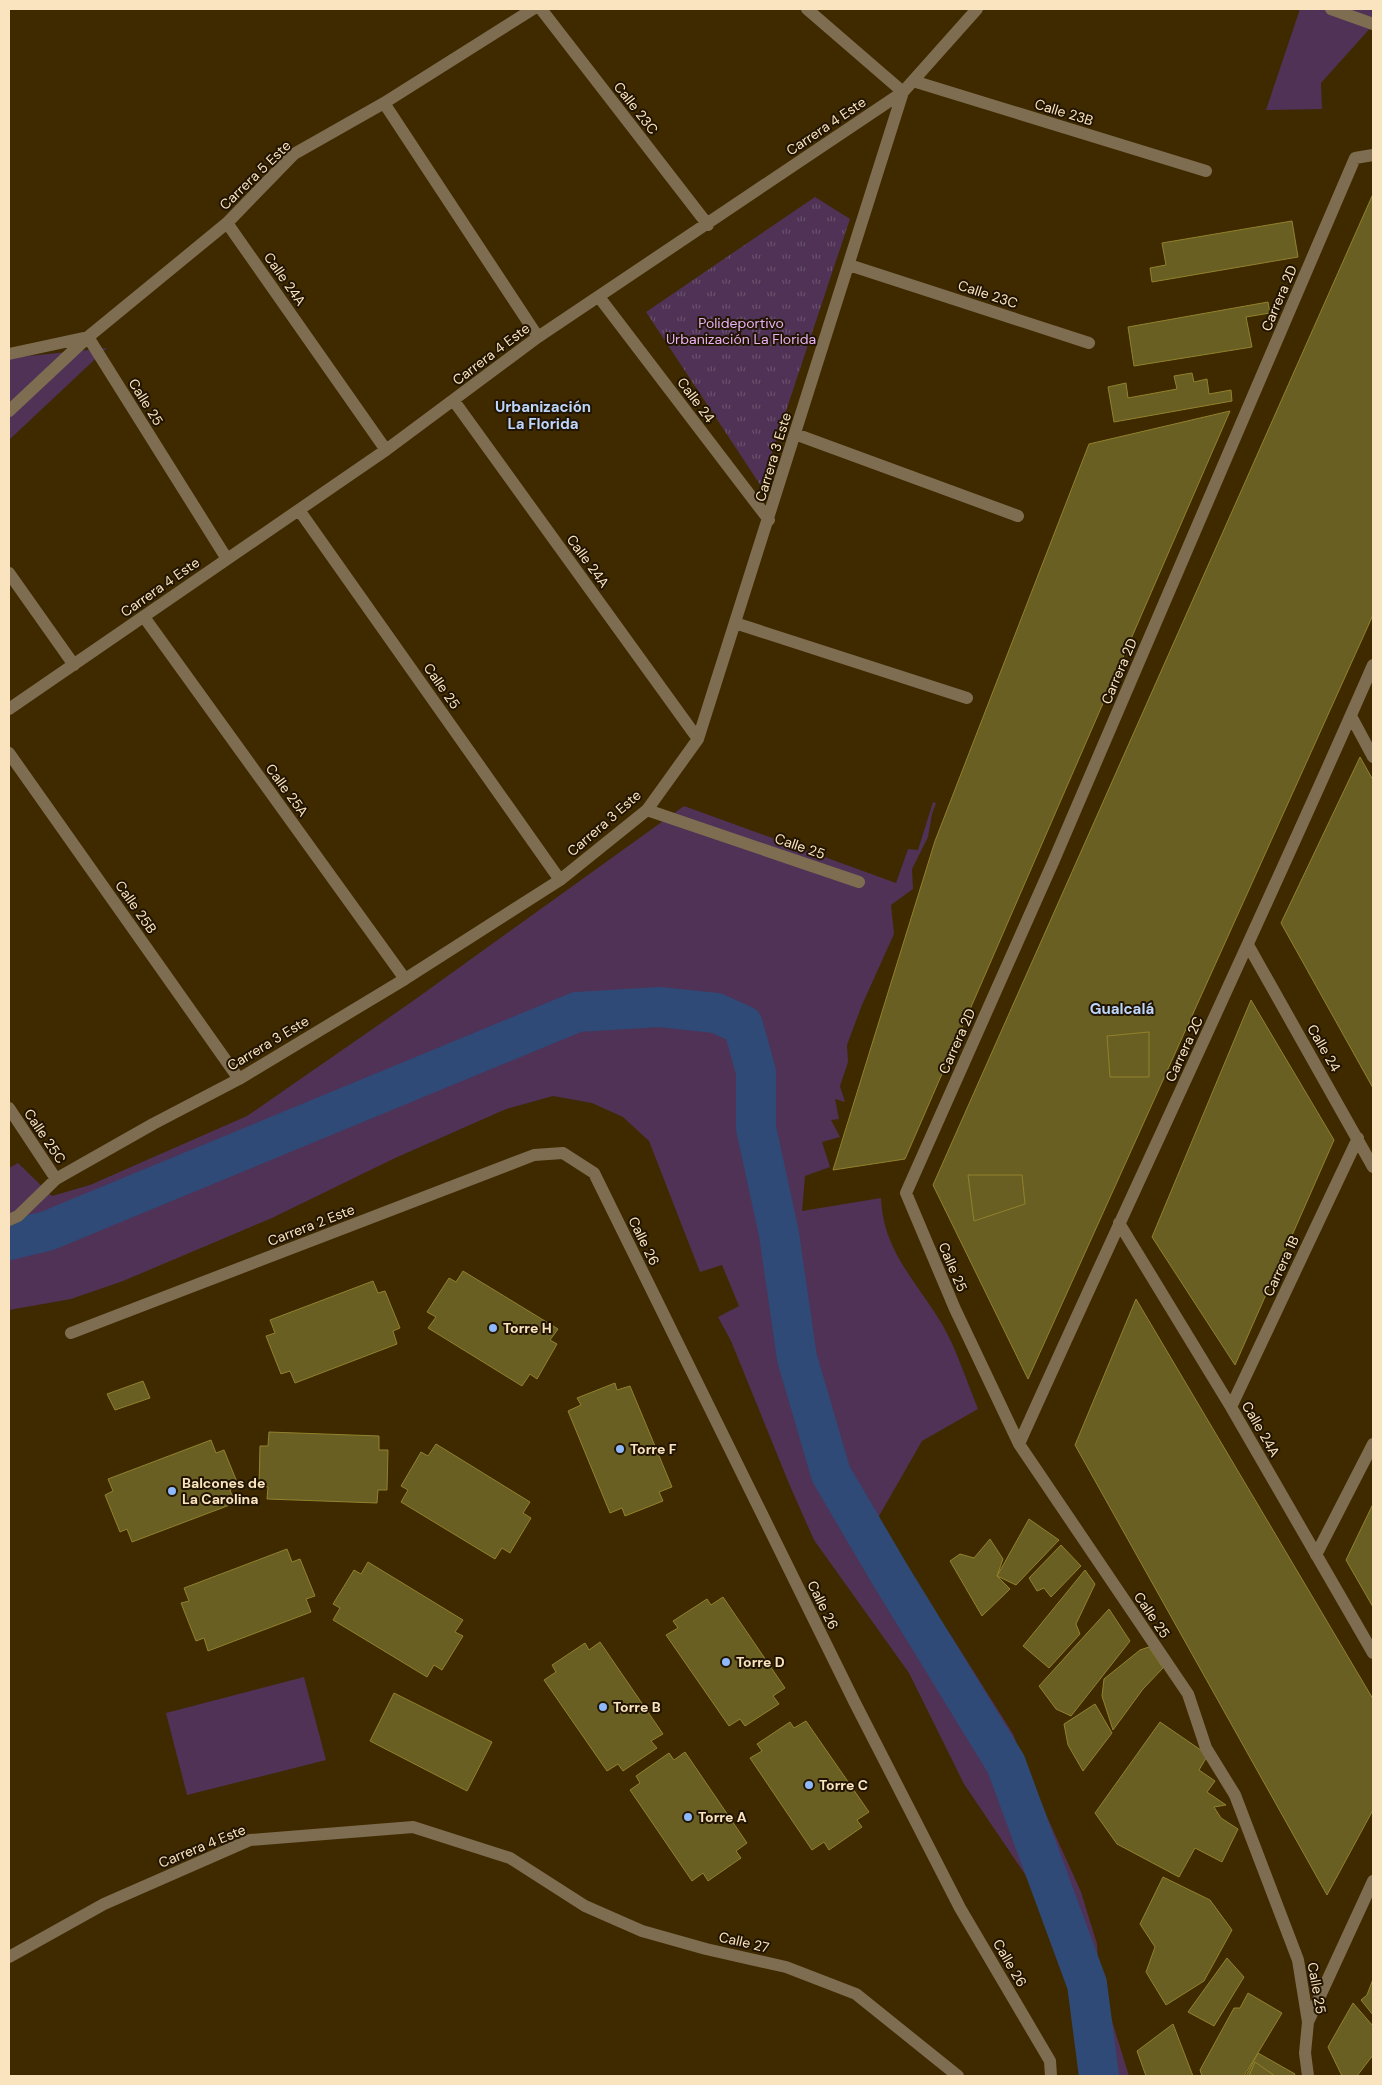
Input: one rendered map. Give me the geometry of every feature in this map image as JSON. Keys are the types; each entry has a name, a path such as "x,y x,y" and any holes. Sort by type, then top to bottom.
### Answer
{"street":[{"name":"Carrera 5 Este","path":"9,411 88,336 227,223 294,154 384,103 533,9"},
{"name":"Calle 23C","path":"541,9 708,225"},
{"path":"807,9 903,92"},
{"name":"Carrera 4 Este","path":"9,709 386,450 538,337 708,225 903,92 977,9"},
{"path":"1331,9 1373,24"},
{"name":"Calle 23B","path":"913,81 1206,171"},
{"name":"Carrera 3 Este","path":"9,1220 18,1216 56,1180 153,1124 239,1078 406,979 560,880 647,810 698,739 903,92"},
{"path":"384,103 538,337"},
{"name":"Carrera 2D","path":"906,1193 1058,851 1355,158 1373,156"},
{"name":"Calle 24A","path":"227,223 386,450"},
{"name":"Calle 23C","path":"848,265 1089,343"},
{"name":"Calle 24","path":"599,298 768,520"},
{"name":"Carrera 5 Este","path":"9,354 88,336"},
{"name":"Calle 25","path":"88,336 227,559"},
{"name":"Calle 24A","path":"454,401 698,739"},
{"path":"795,434 1018,516"},
{"name":"Calle 25","path":"299,510 560,880"},
{"path":"9,573 74,665"},
{"name":"Calle 25A","path":"144,617 406,979"},
{"path":"735,623 967,698"},
{"name":"Carrera 2C","path":"1019,1444 1118,1223 1248,945 1373,665"},
{"path":"1351,716 1373,756"},
{"name":"Calle 25B","path":"9,753 239,1078"},
{"name":"Calle 25","path":"647,810 858,882"},
{"name":"Calle 24","path":"1248,945 1373,1167"},
{"name":"Calle 25C","path":"9,1108 56,1180"},
{"name":"Carrera 1B","path":"1231,1407 1358,1138"},
{"name":"Carrera 2 Este","path":"71,1333 534,1155 563,1153"},
{"name":"Calle 26","path":"563,1153 594,1173 854,1703 960,1908 1050,2061 1051,2076"},
{"name":"Calle 25","path":"906,1193 955,1309 1019,1444 1188,1694 1206,1748 1235,1795 1294,1951 1308,2022 1305,2053 1308,2076"},
{"name":"Calle 24A","path":"1118,1223 1231,1407 1373,1653"},
{"path":"1316,1555 1373,1444"},
{"name":"Carrera 4 Este","path":"9,1956 104,1904 250,1840 413,1827 510,1858"},
{"name":"Calle 27","path":"510,1858 585,1906 642,1931 706,1949 786,1967 856,1994 958,2076"},
{"path":"1308,2022 1373,1881"}],"green space":[{"path":"1300,9 1373,9 1373,25 1321,83 1322,109 1266,110"},
{"name":"Polideportivo Urbanización La Florida","path":"815,197 850,219 761,486 646,312"},
{"path":"107,348 9,440 9,358"},
{"path":"933,802 936,803 928,837 912,869 913,889 891,905 894,934 862,1005 847,1045 848,1062 840,1086 845,1102 835,1099 839,1119 831,1120 840,1137 822,1142 830,1167 805,1176 802,1211 881,1198 883,1217 895,1250 947,1333 978,1409 922,1441 875,1523 952,1637 1013,1734 1081,1892 1097,1944 1099,1979 1129,2076 1101,2076 1068,1985 1047,1907 964,1784 909,1673 814,1540 731,1341 718,1317 739,1306 722,1265 700,1272 649,1141 623,1117 592,1103 553,1096 506,1109 393,1159 272,1218 123,1281 71,1299 9,1310 9,1168 18,1163 52,1196 90,1185 247,1116 410,1003 684,806 896,883 908,849 918,850"},
{"path":"304,1677 326,1760 187,1795 166,1713"}],"building":[{"path":"1373,194 1373,615 1028,1379 933,1185"},
{"path":"1292,221 1298,257 1152,282 1150,268 1166,265 1162,243"},
{"path":"1268,302 1270,313 1246,317 1252,347 1134,366 1128,327"},
{"path":"1192,373 1194,382 1207,379 1209,394 1231,390 1232,401 1114,422 1108,387 1126,383 1128,398 1177,389 1174,376"},
{"path":"1230,411 905,1159 833,1170 935,841 1089,444"},
{"path":"1360,757 1373,780 1373,1088 1281,923"},
{"path":"1251,1000 1334,1140 1235,1365 1152,1237"},
{"path":"1149,1032 1149,1077 1110,1077 1107,1036"},
{"path":"968,1175 1022,1175 1025,1204 974,1221"},
{"name":"Torre H","path":"463,1271 558,1329 550,1340 557,1344 537,1379 530,1374 522,1386 428,1328 436,1317 427,1312 449,1278 456,1282"},
{"path":"373,1281 378,1293 385,1291 400,1328 393,1331 397,1344 295,1383 290,1371 281,1374 266,1336 275,1333 270,1320"},
{"path":"1136,1299 1373,1699 1373,1810 1327,1895 1075,1445"},
{"path":"143,1381 150,1398 115,1410 107,1394"},
{"name":"Torre F","path":"615,1383 617,1390 630,1386 672,1487 659,1492 663,1501 625,1516 622,1508 610,1513 568,1411 581,1405 577,1398"},
{"name":"Balcones de La Carolina","path":"269,1432 379,1436 379,1450 388,1450 387,1490 378,1490 377,1503 267,1499 268,1487 259,1486 260,1446 268,1446"},
{"name":"Balcones de La Carolina","path":"211,1440 216,1453 224,1450 239,1487 230,1490 235,1503 132,1542 127,1529 120,1532 105,1495 113,1491 108,1479"},
{"path":"436,1444 530,1502 523,1513 531,1518 510,1553 502,1548 495,1559 401,1502 408,1490 401,1486 421,1452 428,1456"},
{"path":"1373,1504 1373,1607 1346,1560"},
{"path":"1029,1519 1059,1540 1016,1585 997,1576"},
{"path":"990,1539 1003,1559 997,1576 1010,1589 982,1616 950,1561 960,1554 974,1558"},
{"path":"1061,1545 1081,1566 1051,1597 1044,1588 1037,1591 1029,1578"},
{"path":"287,1549 292,1562 300,1559 315,1596 306,1599 311,1612 208,1651 204,1638 196,1641 181,1603 189,1601 184,1588"},
{"path":"368,1562 463,1620 455,1632 463,1636 442,1670 434,1665 427,1677 333,1620 340,1608 333,1604 354,1570 361,1574"},
{"path":"1085,1570 1095,1584 1076,1624 1080,1634 1049,1668 1023,1646"},
{"name":"Torre D","path":"723,1597 785,1688 773,1696 779,1704 745,1726 740,1719 729,1726 666,1635 678,1628 673,1621 707,1599 711,1605"},
{"path":"1109,1609 1130,1641 1071,1716 1056,1709 1039,1686"},
{"name":"Torre B","path":"600,1642 663,1734 651,1741 657,1748 623,1771 618,1764 607,1771 544,1680 556,1672 552,1665 585,1643 589,1650"},
{"path":"1149,1647 1163,1668 1143,1689 1113,1730 1102,1696 1104,1679 1140,1650"},
{"path":"394,1693 492,1742 467,1791 370,1741"},
{"path":"1095,1704 1112,1733 1083,1771 1068,1745 1064,1724"},
{"name":"Torre C","path":"806,1721 869,1812 857,1820 862,1827 829,1850 824,1842 812,1850 750,1758 762,1751 757,1744 790,1722 794,1728"},
{"path":"1160,1722 1208,1755 1199,1770 1215,1781 1207,1792 1226,1805 1214,1807 1221,1818 1238,1829 1222,1862 1195,1848 1179,1877 1117,1844 1095,1813"},
{"name":"Torre A","path":"685,1752 747,1843 736,1851 741,1858 708,1881 703,1873 692,1881 630,1790 640,1783 636,1776 669,1753 674,1760"},
{"path":"1163,1877 1210,1900 1232,1930 1204,1981 1166,2005 1146,1972 1155,1947 1140,1924"},
{"path":"1227,1958 1244,1977 1214,2026 1188,2012"},
{"path":"1373,1979 1373,2015 1361,2000 1367,1995"},
{"path":"1248,1993 1282,2013 1244,2076 1202,2076 1200,2070 1234,2008 1240,2008"},
{"path":"1353,2003 1373,2026 1373,2055 1357,2076 1342,2076 1328,2047"},
{"path":"1173,2024 1193,2076 1146,2076 1137,2051"},
{"path":"1258,2053 1295,2074 1294,2076 1246,2076"},
{"path":"1255,2062 1275,2076 1249,2076"}],"waterway":[{"path":"9,1240 47,1231 577,1012 659,1007 716,1013 743,1025 756,1072 756,1128 779,1234 797,1358 831,1474 1006,1764 1087,1984 1099,2076"}],"place":[{"name":"Torre H","path":"493,1328"},
{"name":"Torre F","path":"620,1449"},
{"name":"Balcones de La Carolina","path":"172,1491"},
{"name":"Torre D","path":"726,1662"},
{"name":"Torre B","path":"603,1707"},
{"name":"Torre C","path":"809,1785"},
{"name":"Torre A","path":"688,1817"}],"district":[{"name":"Urbanización La Florida","path":"543,416"},
{"name":"Gualcalá","path":"1122,1009"}]}
